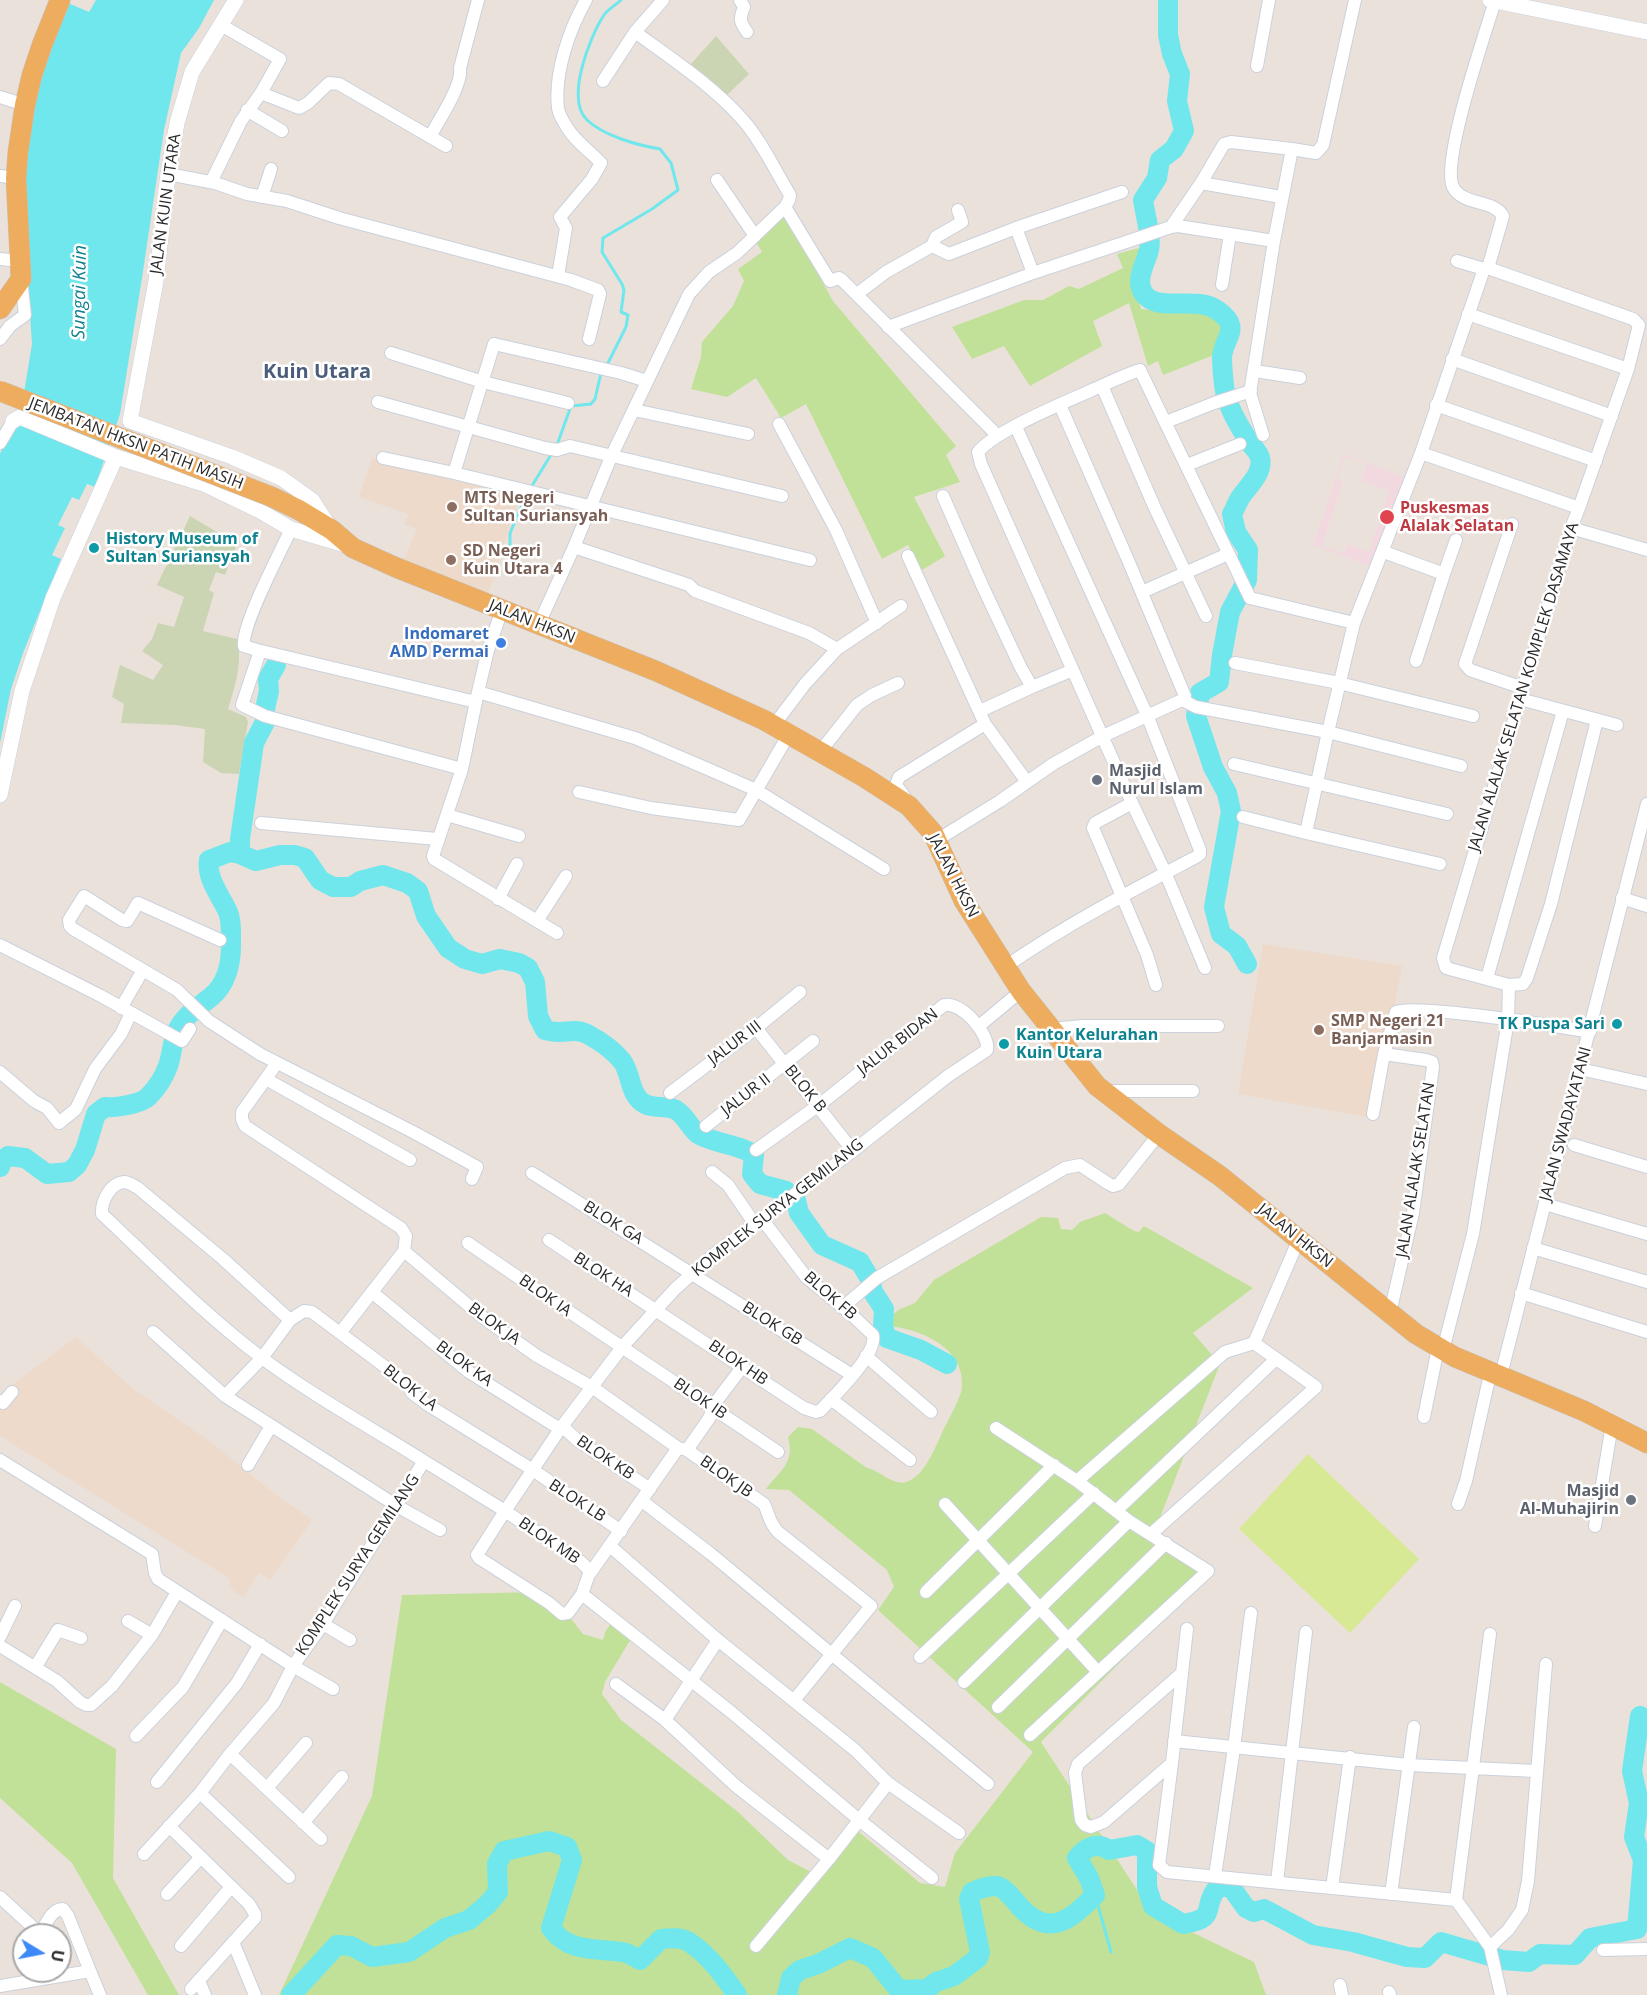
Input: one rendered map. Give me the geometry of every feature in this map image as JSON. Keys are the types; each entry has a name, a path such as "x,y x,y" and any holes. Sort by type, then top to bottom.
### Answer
{"main road":[{"path":"0,309 21,270 8,177 42,45 60,0"},
{"name":"JEMBATAN HKSN PATIH MASIH","path":"0,391 272,497 332,530 354,548"},
{"name":"JALAN HKSN","path":"354,548 538,626 656,672 782,730 909,806 918,814 937,840 964,901 1021,991 1102,1091 1220,1176 1416,1334 1441,1349 1496,1372 1647,1443"}],"street":[{"name":"JALAN KUIN UTARA","path":"236,0 205,50 187,85 177,123 168,174 156,282 130,421 232,457 281,478 312,500 332,530"},
{"path":"430,137 454,93 461,74 460,68 478,0"},
{"path":"558,276 566,228 560,217 592,179 601,162 578,143 558,110 559,86 570,30 586,0"},
{"path":"603,81 635,32 663,0"},
{"path":"740,0 744,7 739,17 747,32"},
{"path":"1257,66 1269,0"},
{"path":"1171,227 1227,142 1316,153 1323,146 1355,0"},
{"path":"1306,833 1354,623 1384,552 1421,453 1503,216 1499,211 1463,197 1454,189 1450,175 1451,157 1492,1 1647,32"},
{"path":"211,182 247,110 261,93 280,59 221,25"},
{"path":"538,626 611,457 689,294 710,272 737,253 785,207 790,195 764,150 743,120 693,75 635,32"},
{"path":"261,93 299,108 309,103 329,83 339,84 446,146"},
{"path":"0,97 25,105"},
{"path":"247,110 282,131"},
{"path":"1263,435 1251,391 1281,197 1292,149"},
{"path":"262,197 271,169"},
{"path":"168,174 287,201 339,218 558,276 598,290 600,294 589,339"},
{"path":"717,180 755,236"},
{"path":"1201,183 1281,197"},
{"path":"932,246 949,254 1016,228 1122,192"},
{"path":"785,207 830,281 839,278 842,280 998,436"},
{"path":"857,294 886,272 932,246 936,237 962,222 958,210"},
{"path":"888,327 1033,273 1171,227 1274,241"},
{"path":"1016,228 1033,273"},
{"path":"1222,285 1230,234"},
{"path":"0,259 21,270 25,315 10,326 0,339"},
{"path":"1457,261 1486,268 1638,322 1639,331 1628,369 1579,508"},
{"path":"1468,314 1628,369"},
{"path":"454,473 494,344 647,381"},
{"path":"391,353 483,382 568,404"},
{"path":"1452,359 1612,416"},
{"path":"1205,968 977,455 979,450 998,436 1060,405 1140,370 1250,598 1354,623"},
{"path":"1255,370 1300,378"},
{"path":"1102,386 1154,506 1206,616"},
{"path":"1166,422 1251,391"},
{"path":"378,402 555,450 570,447 782,496"},
{"path":"1060,405 1142,592 1184,698 1196,707 1328,732 1461,766"},
{"path":"1436,405 1596,460"},
{"path":"634,410 748,434"},
{"path":"0,443 10,422"},
{"name":"JALAN HKSN","path":"10,422 204,484 291,529 354,548"},
{"path":"779,424 836,530 877,622"},
{"path":"1005,967 1123,894 1200,854 1199,845 1147,715 1016,427"},
{"path":"1186,465 1240,444"},
{"name":"JALAN ALALAK SELATAN KOMPLEK DASAMAYA","path":"1421,453 1579,508 1571,528 1443,958 1446,968 1509,985"},
{"path":"0,795 22,691 53,598 114,456"},
{"path":"382,458 454,473 810,560"},
{"path":"943,496 1001,626 1032,687"},
{"path":"1512,524 1465,664 1470,670 1563,711 1617,725"},
{"path":"1571,528 1647,550"},
{"path":"291,529 258,598 244,636 244,646 477,697 635,738 756,790 884,869"},
{"path":"1416,661 1456,540"},
{"path":"574,547 689,585 695,591 809,633 837,649"},
{"path":"1384,552 1444,574"},
{"path":"1142,592 1228,554"},
{"path":"908,556 953,658 986,724 1027,782"},
{"path":"579,792 651,808 740,820 805,684 837,649 901,606"},
{"path":"502,610 488,650 462,769 437,839 433,852 434,859 557,933"},
{"path":"257,650 259,654 242,703 244,706 265,716 462,769"},
{"path":"1235,663 1339,683 1473,716"},
{"path":"980,711 1073,670"},
{"path":"820,752 857,705 898,683"},
{"path":"937,840 961,827 1053,764 1103,736 1184,698"},
{"path":"1487,978 1563,711"},
{"path":"1424,1417 1473,1234 1508,1020 1509,985 1523,984 1527,978 1551,904 1597,720"},
{"path":"918,814 896,785 897,780 986,724"},
{"path":"1234,764 1447,814"},
{"path":"1132,803 1093,826 1096,838 1123,894 1156,985"},
{"name":"JALAN SWADAYATANI","path":"1458,1504 1521,1293 1647,804"},
{"path":"447,815 519,836"},
{"path":"1243,817 1440,864"},
{"path":"261,823 437,839"},
{"path":"498,899 517,864"},
{"path":"537,921 566,876"},
{"path":"220,940 138,903 127,921 84,896 69,918 70,926 184,996 206,1019 260,1054 416,1133 477,1167 472,1179"},
{"path":"1622,898 1647,906"},
{"path":"0,945 182,1041 190,1029"},
{"path":"0,1072 34,1101 46,1108 59,1123 75,1109 95,1068 121,1034 126,1010 143,970"},
{"path":"979,1026 1021,991"},
{"name":"JALUR III","path":"670,1093 800,992"},
{"name":"JALUR BIDAN","path":"756,1150 818,1105 944,1005 955,1006 979,1026"},
{"path":"1373,1114 1384,1054 1394,1018 1399,1010 1508,1020 1590,1032"},
{"name":"KOMPLEK SURYA GEMILANG","path":"144,1854 200,1793 274,1703 293,1666 323,1624 424,1461 505,1511 561,1428 622,1346 675,1288 714,1254 791,1195 853,1151 948,1076 987,1050 987,1039 979,1026"},
{"path":"1051,1029 1083,1026 1218,1026"},
{"name":"BLOK B","path":"756,1028 853,1151"},
{"name":"JALUR II","path":"706,1126 813,1041"},
{"name":"JALAN ALALAK SELATAN","path":"1384,1054 1426,1060 1432,1062 1433,1067 1413,1213 1390,1313"},
{"path":"277,1063 243,1112 242,1119 245,1126 401,1228 406,1236 404,1251 340,1333"},
{"path":"1580,1069 1647,1084"},
{"path":"266,1078 410,1160"},
{"path":"1102,1091 1193,1091"},
{"path":"843,1307 877,1278 1065,1168 1080,1165 1113,1186 1119,1184 1159,1134"},
{"path":"1574,1145 1647,1167"},
{"name":"BLOK FB","path":"712,1172 728,1185 806,1277 873,1335 873,1345 866,1356"},
{"name":"BLOK GA","path":"532,1173 692,1274"},
{"path":"225,1396 262,1358 290,1320 223,1258 138,1188 124,1182 119,1183 108,1193 102,1204 102,1214 179,1286 262,1358 314,1394 424,1461"},
{"path":"1545,1204 1647,1234"},
{"path":"1077,1481 1225,1352 1254,1343 1299,1239"},
{"name":"BLOK HA","path":"549,1240 657,1310"},
{"name":"BLOK IA","path":"468,1243 594,1330 622,1346"},
{"path":"1533,1248 1647,1282"},
{"name":"BLOK JA","path":"404,1251 481,1316 537,1356 592,1387"},
{"name":"BLOK GB","path":"692,1274 852,1375"},
{"name":"BLOK KA","path":"373,1293 469,1372 561,1428"},
{"path":"1521,1293 1647,1332"},
{"name":"BLOK HB","path":"657,1310 804,1408 820,1411 831,1399"},
{"name":"BLOK LA","path":"290,1320 304,1311 312,1312 408,1384 412,1392 428,1405 533,1470"},
{"path":"153,1332 225,1396 397,1506 440,1530"},
{"path":"1151,1534 1316,1387 1254,1343"},
{"name":"BLOK IB","path":"622,1346 778,1452"},
{"path":"910,1460 831,1399 841,1390 866,1356 931,1412"},
{"path":"1117,1510 1276,1359"},
{"path":"505,1511 477,1556 562,1614 568,1613 582,1594 591,1572 650,1489 710,1417 712,1407 743,1366"},
{"name":"BLOK JB","path":"592,1387 764,1504 770,1522 778,1532 871,1606 833,1655"},
{"path":"0,1401 3,1403 12,1392"},
{"path":"1595,1526 1612,1425"},
{"path":"248,1465 272,1426"},
{"name":"BLOK KB","path":"561,1428 650,1489"},
{"path":"996,1428 1077,1481 1129,1521 1208,1571 1030,1735"},
{"path":"0,1460 152,1554 158,1579 293,1666 333,1689"},
{"path":"926,1592 1054,1466"},
{"name":"BLOK LB","path":"533,1470 544,1480 621,1531"},
{"path":"920,1657 1094,1493"},
{"path":"642,1501 711,1554 988,1784"},
{"path":"945,1504 1098,1672"},
{"name":"BLOK MB","path":"505,1511 581,1562 591,1572"},
{"path":"964,1682 1129,1521"},
{"path":"998,1707 1166,1543"},
{"path":"610,1546 718,1640 855,1750 888,1782 959,1833"},
{"path":"0,1646 36,1666 80,1702 91,1705 112,1686 152,1635 177,1592"},
{"path":"582,1594 731,1712 932,1878"},
{"path":"0,1637 15,1606"},
{"path":"1215,1876 1251,1613"},
{"path":"128,1620 152,1635"},
{"path":"136,1736 183,1688 222,1620"},
{"path":"323,1624 350,1640"},
{"path":"1187,1629 1159,1865 1167,1872 1456,1900"},
{"path":"36,1666 58,1630 81,1638"},
{"path":"1277,1882 1305,1632"},
{"path":"1490,1634 1456,1900 1491,1950 1501,1995"},
{"path":"665,1720 718,1640"},
{"path":"157,1782 237,1683 260,1644"},
{"path":"795,1700 833,1655"},
{"path":"1491,1950 1522,1910 1528,1881 1546,1664"},
{"path":"1172,1763 1104,1822 1091,1827 1085,1825 1081,1820 1075,1773 1078,1764 1182,1673"},
{"path":"616,1684 665,1720 736,1786 829,1859"},
{"path":"1391,1894 1414,1727"},
{"path":"1174,1741 1350,1757 1409,1765 1536,1771"},
{"path":"267,1788 306,1743"},
{"path":"230,1754 321,1839"},
{"path":"1332,1888 1350,1757"},
{"path":"303,1823 342,1777"},
{"path":"756,1946 829,1859 888,1782"},
{"path":"200,1793 289,1877"},
{"path":"169,1827 249,1904 255,1914 255,1918 195,1985 205,1995"},
{"path":"167,1894 201,1857"},
{"path":"182,1946 231,1887"},
{"path":"0,1897 38,1932 42,1931 53,1912 59,1908 63,1909 68,1916 100,1995"},
{"path":"233,1942 255,1995"},
{"path":"1603,1950 1647,1949"},
{"path":"0,1986 90,1971"}],"shaded area":[{"name":"Puskesmas Alalak Selatan","path":"1344,454 1407,478 1375,568 1313,545","holes":["1345,457 1367,464 1361,481 1389,491 1369,552 1347,544 1344,553 1322,546 1343,481 1337,479"]},
{"name":"MTS Negeri Sultan Suriansyah","path":"372,458 459,479 518,499 488,595 402,563 417,529 405,525 408,514 359,497"},
{"name":"SMP Negeri 21 Banjarmasin","path":"1263,944 1402,966 1373,1118 1238,1094"},
{"path":"76,1337 132,1388 211,1442 276,1495 312,1520 270,1580 259,1573 243,1597 231,1589 229,1578 0,1436 0,1394"}],"green space":[{"path":"716,36 749,74 727,95 690,65"},
{"path":"785,216 833,301 956,446 946,455 960,482 914,497 945,556 922,570 908,545 882,559 806,404 781,418 756,378 727,397 691,389 701,357 702,342 733,306 744,281 738,269 762,252 756,242"},
{"path":"1139,248 1134,284 1141,309 1204,313 1213,316 1220,320 1227,332 1219,353 1163,375 1158,361 1148,366 1129,303 1093,321 1102,346 1030,386 1004,346 972,359 952,327 1024,300 1043,300 1069,286 1079,289 1123,268 1117,254"},
{"path":"190,516 237,544 225,575 216,572 209,590 214,593 203,631 237,639 239,665 228,709 246,717 248,722 239,774 221,773 203,762 205,729 175,725 121,723 124,704 112,697 120,665 153,680 163,665 142,651 152,639 158,623 174,627 184,597 157,585"},
{"path":"1105,1213 1134,1231 1139,1232 1144,1226 1253,1288 1193,1333 1220,1364 1152,1538 1205,1577 1041,1742 1152,1913 1254,1962 1266,1995 279,1995 372,1796 402,1595 538,1592 568,1615 583,1634 603,1640 605,1632 614,1619 632,1637 605,1682 602,1694 621,1720 737,1811 788,1860 815,1874 859,1832 920,1883 945,1887 955,1853 1033,1752 878,1610 894,1587 887,1570 789,1490 766,1489 785,1466 790,1446 788,1437 798,1427 812,1429 867,1468 893,1480 903,1483 915,1478 929,1460 957,1404 962,1387 961,1373 957,1362 939,1343 915,1332 890,1326 887,1319 900,1309 915,1303 934,1280 1041,1217 1058,1218 1061,1229 1072,1230 1080,1222"},
{"path":"1308,1454 1419,1559 1350,1633 1239,1529"},
{"path":"0,1682 116,1749 113,1878 179,1995 148,1995 72,1863 0,1798"}],"water":[{"name":"Sungai Kuin","path":"96,0 214,0 199,28 181,53 164,130 120,414 95,487 87,484 79,500 72,497 58,525 65,528 52,555 61,559 11,689 0,743 0,454 22,414 32,344 20,168 38,76 68,3 89,12"}],"waterway":[{"path":"607,365 626,327 628,315 621,312 624,290 602,252 603,238 652,209 678,190 671,163 660,149 631,142 602,131 587,120 581,110 578,98 579,83 592,37 604,15 621,0"},
{"path":"1168,0 1168,35 1180,74 1177,101 1184,131 1174,149 1160,160 1157,178 1143,200 1150,245 1140,277 1141,289 1150,300 1199,304 1217,310 1225,316 1231,327 1222,357 1225,393 1234,415 1258,454 1261,464 1232,514 1236,532 1248,550 1247,580 1230,612 1219,682 1200,693 1196,716 1213,767 1227,793 1231,811 1214,907 1221,934 1237,946 1247,964"},
{"path":"557,445 571,406 591,404 595,399 601,373"},
{"path":"530,489 552,453"},
{"path":"510,555 510,533 527,494"},
{"path":"240,854 240,839 254,743 265,722 269,691 268,679 276,665"},
{"path":"0,1167 2,1161 8,1156 25,1158 47,1174 69,1172 77,1165 85,1150 96,1114 105,1107 128,1105 148,1097 160,1083 166,1070 175,1035 180,1025 188,1015 217,991 229,967 230,918 214,886 209,860 230,852 256,861 280,855 295,855 305,858 320,880 333,887 351,887 360,881 383,875 407,883 418,891 426,916 448,948 465,959 482,964 500,959 519,963 528,968 535,982 538,1016 545,1030 551,1032 578,1031 593,1037 622,1061 636,1096 645,1104 676,1110 698,1134 754,1155 752,1174 760,1184 786,1191 796,1200 799,1213 822,1245 860,1262 870,1279 873,1292 884,1309 883,1327 887,1338 921,1350 947,1364"},
{"path":"787,1995 791,1978 800,1970 850,1948 873,1958 899,1990 927,1989 936,1982 954,1976 978,1958 980,1952 969,1899 972,1892 989,1886 1000,1887 1031,1917 1051,1924 1060,1922 1077,1912 1095,1895 1089,1878 1077,1858 1084,1851 1095,1846 1109,1850 1137,1845 1147,1851 1147,1887 1153,1906 1183,1924 1195,1922 1206,1915 1210,1900 1218,1887 1231,1887 1246,1908 1254,1912 1264,1909 1313,1935 1353,1942 1407,1957 1425,1958 1441,1942 1503,1960 1529,1962 1540,1954 1575,1955 1590,1938 1637,1929 1643,1860 1634,1837 1639,1803 1632,1771 1640,1716"},
{"path":"291,1995 337,1945 351,1946 372,1957 409,1952 445,1928 469,1920 498,1892 497,1864 504,1851 549,1841 567,1847 572,1860 551,1928 558,1936 574,1946 622,1952 640,1960 661,1939 683,1939 710,1959 737,1995"},
{"path":"1095,1895 1111,1952"}],"place":[{"name":"MTS Negeri Sultan Suriansyah","path":"452,507"},
{"name":"Puskesmas Alalak Selatan","path":"1387,517"},
{"name":"History Museum of Sultan Suriansyah","path":"94,548"},
{"name":"SD Negeri Kuin Utara 4","path":"451,560"},
{"name":"Indomaret AMD Permai","path":"501,643"},
{"name":"Masjid Nurul Islam","path":"1097,780"},
{"name":"TK Puspa Sari","path":"1617,1024"},
{"name":"SMP Negeri 21 Banjarmasin","path":"1319,1030"},
{"name":"Kantor Kelurahan Kuin Utara","path":"1004,1044"},
{"name":"Masjid Al-Muhajirin","path":"1631,1500"}],"district":[{"name":"Kuin Utara","path":"317,372"}]}
